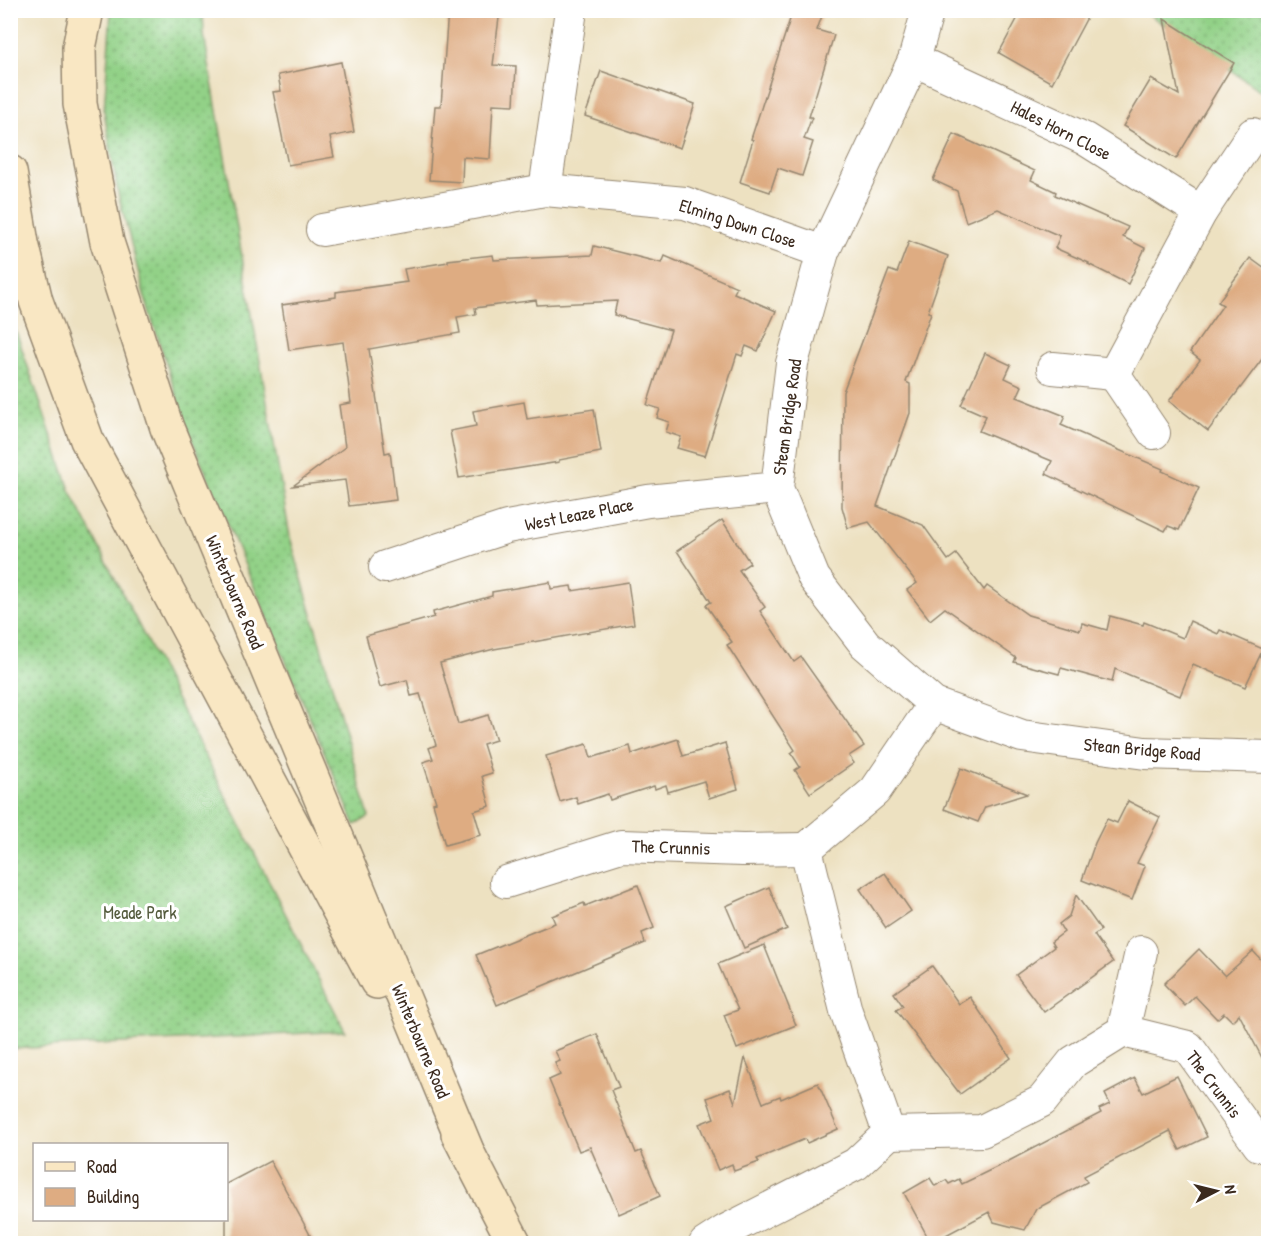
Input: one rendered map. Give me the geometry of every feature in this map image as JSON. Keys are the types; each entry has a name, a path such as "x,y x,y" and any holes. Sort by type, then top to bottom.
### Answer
{"main road":[{"name":"Winterbourne Road","path":"87,10 79,48 80,104 106,242 167,428 468,1153"},
{"name":"Winterbourne Road","path":"10,172 22,243 36,301 87,440 515,1244"}],"street":[{"path":"544,190 571,10"},
{"name":"Stean Bridge Road","path":"928,10 914,60 823,252 792,363 777,488 814,578 865,644 934,704 1022,736 1145,753 1269,757"},
{"name":"Hales Horn Close","path":"914,60 1085,139 1201,212"},
{"path":"1114,374 1201,212 1253,134"},
{"name":"Elming Down Close","path":"322,230 544,190 685,203 823,252"},
{"path":"1053,368 1114,374"},
{"path":"1114,374 1154,433"},
{"name":"West Leaze Place","path":"385,567 507,527 648,501 777,488"},
{"path":"889,1133 846,1011 806,849 875,791 934,704"},
{"name":"The Crunnis","path":"506,882 621,846 743,850 806,849"},
{"path":"705,1244 725,1231 856,1164 889,1133 982,1131 1042,1101 1073,1062 1123,1031 1141,952"},
{"name":"The Crunnis","path":"1123,1031 1188,1047 1258,1145"}],"green space":[{"path":"111,11 203,11 204,35 290,537 369,817 355,825 187,428 145,298 118,193 104,111"},
{"path":"1144,11 1268,11 1268,96"},
{"name":"Meade Park","path":"10,314 70,490 345,1031 11,1049"}],"building":[{"path":"448,10 500,10 493,65 516,66 514,105 493,104 490,159 463,157 462,182 429,180 435,106 441,106"},
{"path":"793,10 824,10 817,30 834,35 804,139 813,142 802,176 778,168 770,192 740,182 753,140 751,139"},
{"path":"1022,10 1091,10 1052,83 999,53"},
{"path":"1164,19 1234,63 1176,159 1123,126 1151,79 1179,95"},
{"path":"341,62 354,132 330,137 334,157 288,165 273,92 281,91 278,75"},
{"path":"601,71 695,104 680,148 585,116"},
{"path":"954,134 1035,171 1031,180 1056,192 1055,195 1128,227 1123,237 1145,248 1128,284 1055,248 1060,236 998,209 966,222 957,191 933,180"},
{"path":"909,241 948,256 928,312 931,313 906,382 910,384 910,413 877,506 923,525 948,560 956,554 984,590 987,586 1028,615 1080,630 1082,623 1107,630 1110,616 1143,625 1144,622 1183,638 1190,621 1218,634 1220,630 1263,649 1245,687 1193,664 1180,696 1115,669 1112,682 1061,668 1059,674 1014,662 1016,658 945,608 930,620 907,590 917,583 869,522 848,528 842,507 843,392 889,270 897,273"},
{"path":"594,246 662,263 665,256 737,287 734,293 776,311 758,351 746,346 742,356 737,354 705,456 677,448 681,437 666,432 669,422 657,418 660,409 647,405 671,330 614,315 617,301 537,305 536,300 475,308 476,314 457,317 460,333 369,349 385,453 390,452 396,500 349,506 345,480 293,486 345,447 339,405 351,403 343,342 289,350 282,305 336,297 336,292 407,282 404,269 448,262 448,260 493,255 494,260 592,255"},
{"path":"1250,258 1269,272 1269,350 1208,431 1169,401 1200,360 1190,352 1223,305 1218,302"},
{"path":"985,353 1011,365 1005,378 1022,386 1017,397 1065,416 1061,425 1163,469 1162,471 1199,488 1179,530 1168,526 1165,531 1046,474 1052,461 979,431 986,416 961,405"},
{"path":"524,402 527,419 594,409 601,452 559,460 559,462 459,478 450,431 476,426 473,411"},
{"path":"722,520 750,563 739,570 765,607 760,611 794,662 801,657 864,746 849,756 854,763 810,793 795,770 800,767 791,753 795,750 727,645 732,642 706,605 711,602 677,551"},
{"path":"550,582 551,589 571,586 572,591 628,582 634,624 494,649 440,663 458,724 488,715 496,740 483,744 492,773 482,776 490,806 474,811 481,835 445,845 433,803 436,802 423,762 433,759 429,748 436,745 420,694 411,696 407,680 380,687 366,636 434,617 433,612 492,596 492,592"},
{"path":"678,739 683,756 725,743 738,789 709,798 704,781 668,792 666,785 655,789 654,786 610,800 608,794 578,804 576,797 560,802 546,756 587,744 591,758 630,746 632,754"},
{"path":"961,768 1027,794 985,807 978,822 944,809"},
{"path":"1128,801 1160,817 1137,863 1145,866 1132,900 1082,880 1095,843 1107,819 1117,823"},
{"path":"885,873 911,911 886,928 860,889"},
{"path":"638,885 654,928 642,933 645,943 497,1005 476,955 555,923 552,916"},
{"path":"769,887 787,929 744,948 726,906"},
{"path":"1076,895 1101,930 1094,935 1113,962 1044,1012 1016,975 1054,947 1051,942 1064,932 1059,924 1069,916"},
{"path":"764,945 796,1025 737,1049 724,1015 738,1010 718,964"},
{"path":"1199,949 1225,976 1253,951 1269,968 1269,1071 1239,1014 1232,1021 1224,1013 1217,1019 1195,996 1185,1006 1164,984"},
{"path":"932,966 959,1004 970,997 1011,1058 960,1094 896,1010 903,1006 894,993"},
{"path":"597,1034 619,1087 611,1090 636,1153 641,1151 660,1196 619,1214 590,1147 579,1151 549,1080 560,1075 555,1063 560,1061 555,1051"},
{"path":"745,1058 763,1103 780,1096 781,1099 818,1083 838,1129 807,1143 805,1139 757,1159 759,1162 734,1171 732,1164 718,1170 699,1124 714,1118 707,1098 730,1089 735,1103"},
{"path":"1177,1076 1207,1137 1180,1150 1170,1131 1084,1176 1087,1182 1036,1209 1025,1230 994,1222 989,1212 931,1243 904,1193 930,1178 935,1186 946,1180 949,1184 959,1179 962,1184 1003,1164 1101,1113 1099,1109 1110,1104 1105,1094 1135,1078 1143,1093"},
{"path":"270,1161 315,1244 226,1244 228,1183"}]}
